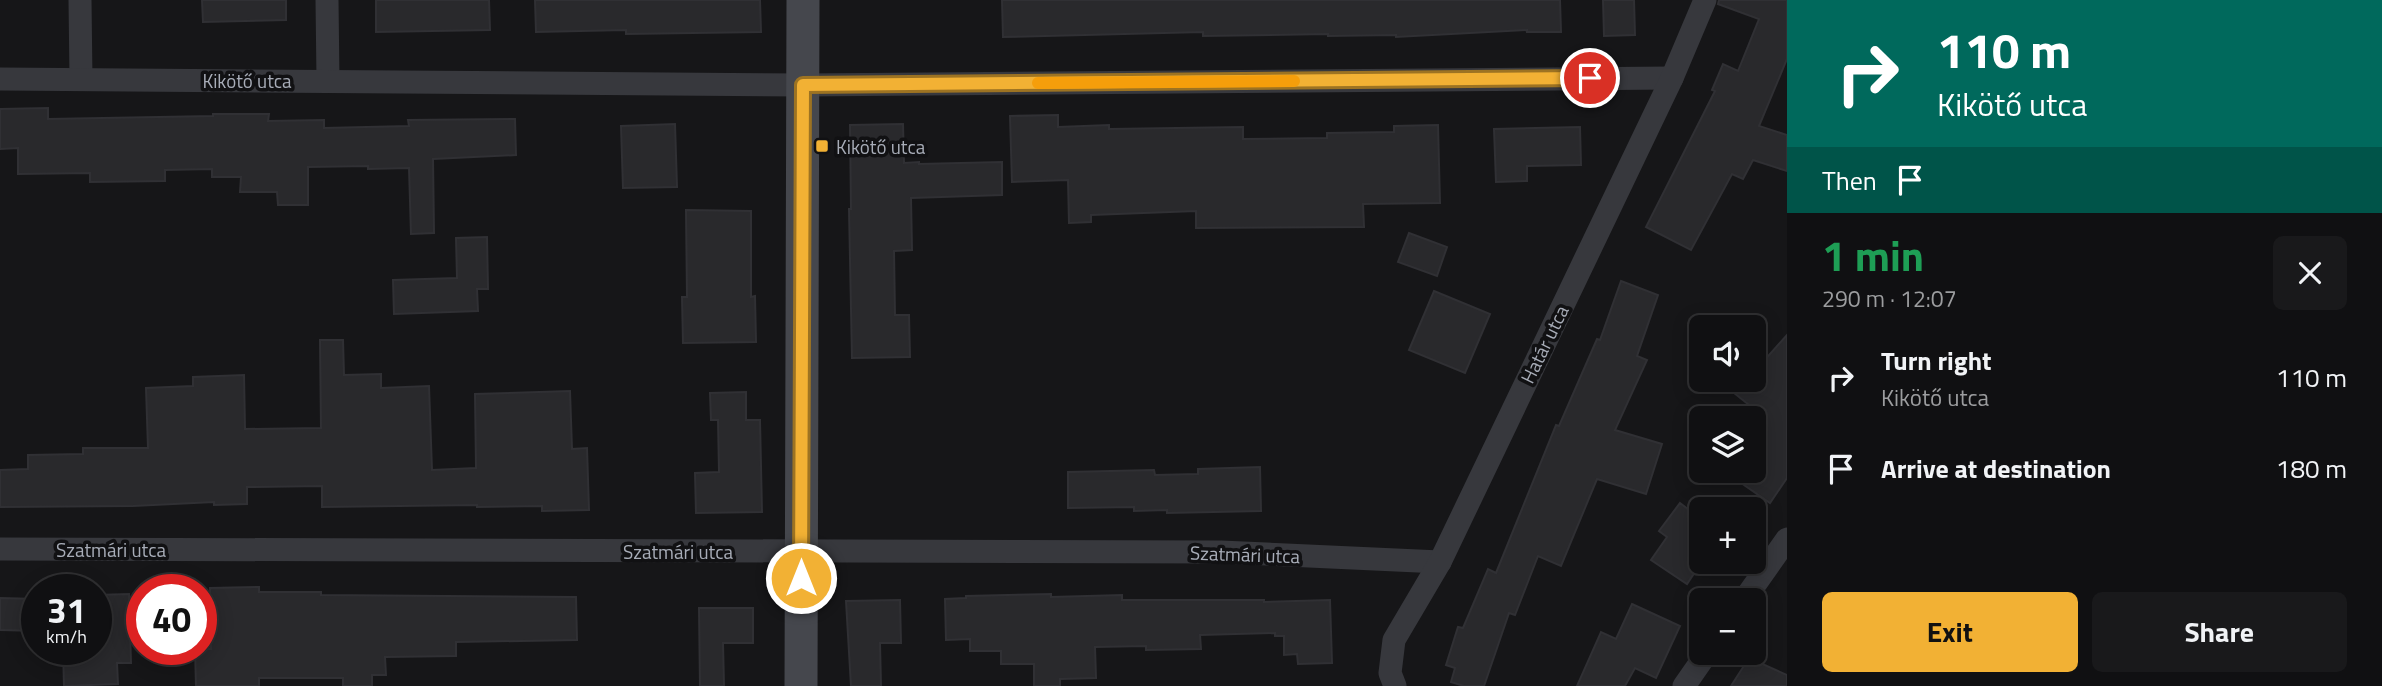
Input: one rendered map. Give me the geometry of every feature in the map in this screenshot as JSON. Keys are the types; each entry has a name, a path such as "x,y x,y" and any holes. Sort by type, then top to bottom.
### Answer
{"street":[{"path":"80,0 81,79"},
{"path":"327,0 328,80"},
{"path":"801,686 803,0"},
{"name":"Határ utca","path":"1395,686 1390,673 1394,640 1440,562 1672,78 1704,0"},
{"name":"Kikötő utca","path":"0,79 803,85 1672,78"},
{"path":"1752,588 1787,539"},
{"name":"Szatmári utca","path":"0,549 1221,552 1440,562"},
{"path":"1684,686 1699,665"}],"building":[{"path":"202,0 286,0 286,20 203,22"},
{"path":"376,0 489,0 490,30 376,32"},
{"path":"535,0 760,0 761,32 536,32"},
{"path":"1002,0 1560,0 1561,32 1527,30 1396,37 1328,34 1203,36 1203,32 1003,37"},
{"path":"1603,0 1634,0 1635,35 1604,36"},
{"path":"1719,0 1787,0 1787,59 1759,126 1787,135 1787,171 1753,160 1743,179 1732,174 1691,250 1646,227 1715,91 1712,90 1723,64 1738,71 1759,19 1718,4"},
{"path":"48,108 48,119 269,114 268,121 324,120 324,128 409,126 408,120 515,119 516,155 433,159 434,233 411,234 409,168 308,167 308,205 278,205 277,192 240,192 241,177 212,177 212,169 165,170 165,181 90,182 90,173 18,174 18,148 0,149 0,109"},
{"path":"1058,115 1058,127 1243,127 1243,139 1327,138 1327,133 1394,132 1394,126 1438,125 1440,203 1363,204 1364,227 1196,228 1196,211 1091,215 1091,222 1069,223 1068,180 1012,182 1010,116"},
{"path":"675,124 677,187 623,188 621,126"},
{"path":"903,124 904,163 1002,162 1002,195 911,198 912,250 894,251 895,315 909,315 910,357 852,358 850,125"},
{"path":"1580,127 1581,165 1527,166 1527,181 1496,182 1494,129"},
{"path":"686,210 751,211 751,297 755,296 756,342 683,343 682,297 687,297"},
{"path":"1409,233 1447,247 1437,276 1398,262"},
{"path":"487,237 488,289 477,289 478,311 394,314 393,280 457,278 456,238"},
{"path":"1621,281 1658,295 1637,356 1647,360 1615,430 1662,444 1646,494 1597,479 1561,566 1538,556 1515,615 1509,613 1484,686 1464,686 1451,682 1455,668 1446,665 1458,627 1463,628 1488,569 1496,573 1556,425 1559,426 1597,339 1600,340"},
{"path":"1434,291 1490,314 1465,373 1409,350"},
{"path":"1787,335 1787,478 1770,503 1766,497 1761,497 1741,483 1766,483 1766,406 1750,406 1734,393 1766,392 1766,359"},
{"path":"320,340 343,340 344,375 381,374 381,388 429,386 432,470 476,468 475,394 570,391 572,449 587,448 589,510 542,511 542,506 477,505 322,507 322,486 247,487 247,504 214,505 214,502 133,506 0,507 0,470 28,469 28,455 83,454 83,448 148,448 146,388 193,386 193,377 244,375 245,429 321,428"},
{"path":"746,392 746,420 760,420 762,512 696,513 695,473 719,472 718,420 711,420 710,393"},
{"path":"1260,467 1261,511 1167,513 1167,510 1134,511 1134,507 1068,508 1068,472 1154,470 1155,475 1198,474 1198,469"},
{"path":"1680,503 1689,510 1689,574 1694,574 1687,584 1651,560 1667,537 1659,531"},
{"path":"259,587 259,592 321,592 321,595 576,597 577,640 456,642 456,656 385,657 386,675 372,675 372,686 343,686 343,678 259,678 259,686 196,686 195,665 217,665 217,588"},
{"path":"126,594 126,663 117,663 118,684 64,686 63,665 112,665 112,595"},
{"path":"1051,594 1051,597 1122,595 1122,600 1330,600 1332,663 1298,664 1297,654 1284,655 1284,636 1275,636 1275,633 1200,635 1201,649 1095,647 1096,678 1060,679 1060,686 1034,686 1034,664 1001,664 1001,651 970,651 970,639 946,640 945,599"},
{"path":"0,598 21,599 21,631 0,630"},
{"path":"900,600 901,643 880,643 881,686 851,686 846,601"},
{"path":"1632,604 1680,626 1656,678 1635,668 1625,686 1577,686 1601,632 1616,639"},
{"path":"699,608 753,608 753,643 723,643 724,686 700,686"},
{"path":"1744,665 1765,665 1787,675 1787,686 1731,686"}],"slow traffic":[{"path":"1038,83 1294,81"}],"place":[{"name":"Kikötő utca","path":"822,146"}],"route":[{"path":"801,578 803,85 1590,78"}]}
